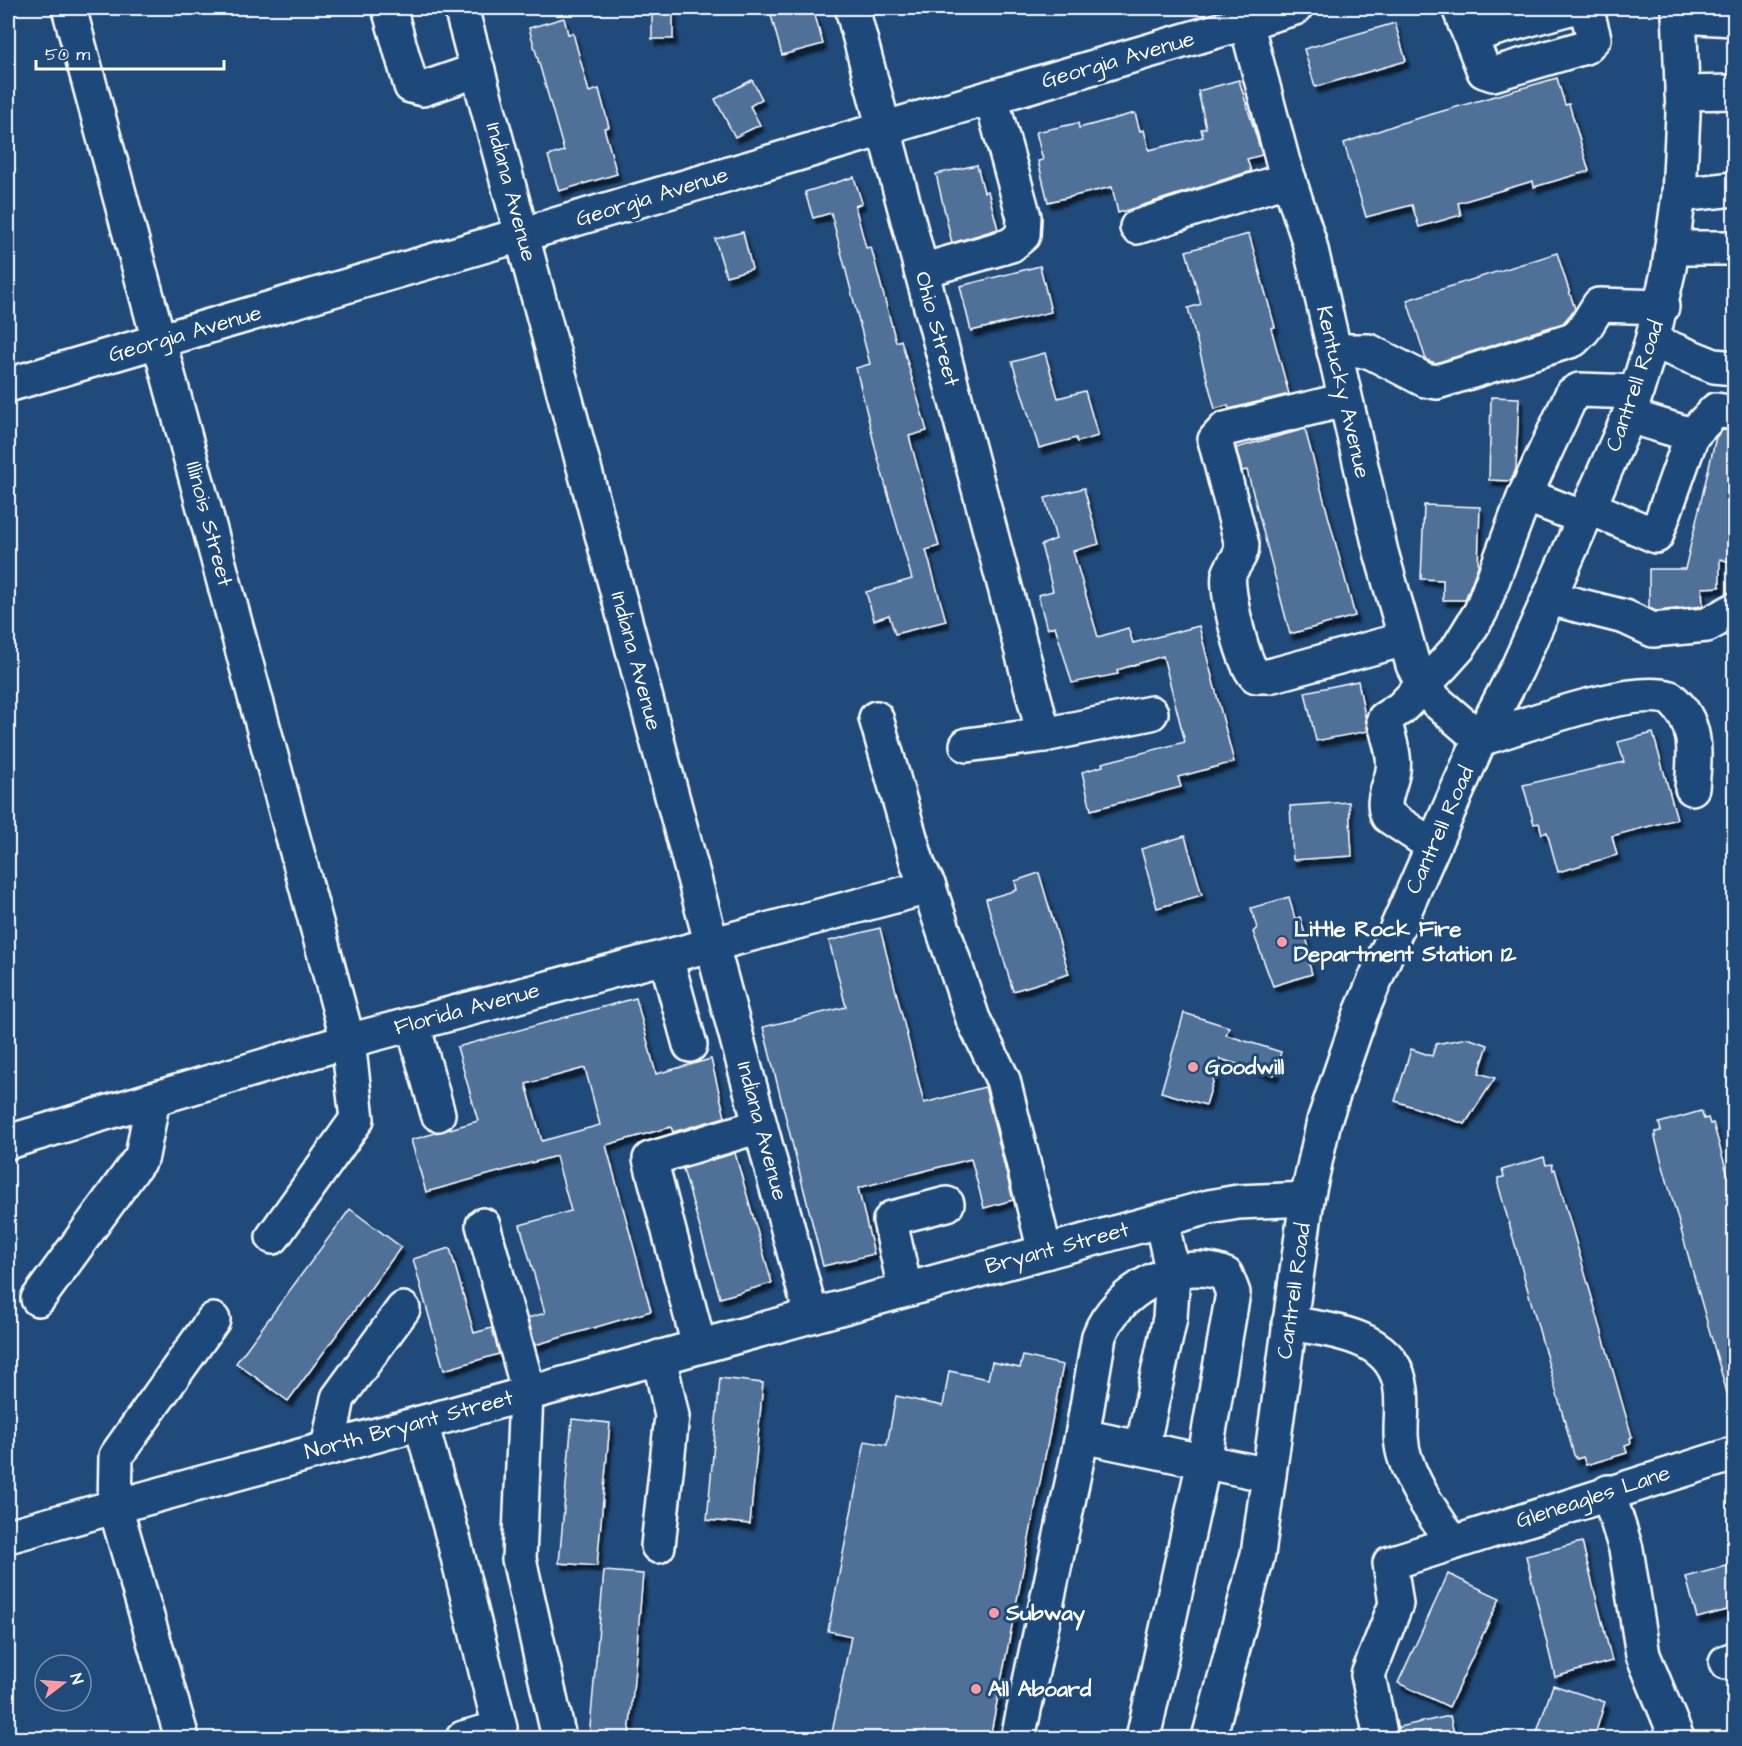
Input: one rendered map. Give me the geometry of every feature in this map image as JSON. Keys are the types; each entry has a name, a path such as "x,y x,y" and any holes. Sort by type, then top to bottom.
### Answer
{"street":[{"name":"Illinois Street","path":"69,8 348,1041 357,1119 273,1237"},
{"path":"389,8 411,86 423,88 478,70"},
{"name":"Indiana Avenue","path":"461,8 811,1316"},
{"name":"Ohio Street","path":"852,8 1044,735"},
{"name":"Georgia Avenue","path":"8,385 1295,8"},
{"path":"1462,16 1483,32 1570,8"},
{"path":"1462,16 1478,62 1484,72 1493,74 1585,47 1594,38 1586,8"},
{"path":"1679,12 1734,19"},
{"name":"Cantrell Road","path":"1209,1738 1250,1589 1269,1475 1288,1323 1307,1199 1324,1121 1339,1072 1366,1003 1480,739 1517,669 1633,404 1662,307 1679,195 1682,93 1679,12"},
{"name":"Kentucky Avenue","path":"1246,22 1289,179 1309,241 1381,552 1413,665 1423,685 1436,701 1480,739"},
{"path":"1682,93 1734,92"},
{"path":"921,271 1011,245 1023,235 1024,216 991,97"},
{"path":"1137,227 1289,179"},
{"path":"1679,195 1734,189"},
{"path":"1672,248 1728,254"},
{"path":"1334,351 1368,351 1425,380 1437,382 1573,340 1584,329 1599,305 1662,307"},
{"path":"1652,341 1714,366 1734,368"},
{"path":"1702,361 1734,343"},
{"path":"1433,846 1388,816 1384,800 1394,765 1384,719 1401,708 1459,646 1487,600 1525,495 1569,398 1575,390 1633,404 1692,435"},
{"path":"1345,400 1226,429 1215,440 1242,545 1241,553 1230,573 1228,587 1242,644 1251,673 1262,676 1405,639"},
{"path":"1525,495 1586,512 1656,536 1692,435 1716,410 1734,413"},
{"path":"1549,598 1625,617 1653,630 1707,626 1734,610"},
{"path":"1480,739 1610,701 1643,694 1660,695 1678,705 1693,731 1696,748 1692,788"},
{"path":"967,745 1044,735 1151,713"},
{"path":"876,718 918,865 929,887 973,1019 1003,1080 1045,1252"},
{"name":"Florida Avenue","path":"8,1142 348,1041 929,887"},
{"path":"666,957 690,1045"},
{"path":"413,1024 438,1114"},
{"path":"38,1299 142,1156 153,1099"},
{"path":"699,1346 650,1159 760,1126"},
{"name":"Bryant Street","path":"811,1316 1161,1220 1238,1202 1307,1199"},
{"path":"905,1289 890,1221 892,1218 947,1204"},
{"path":"1142,1448 1170,1318 1173,1274 1161,1220"},
{"path":"483,1225 527,1393 519,1559 558,1738"},
{"path":"1018,1738 1082,1436 1099,1336 1104,1321 1123,1299 1155,1281 1196,1268 1212,1268 1226,1275 1233,1293 1204,1461 1143,1738"},
{"path":"328,1448 338,1398 403,1309"},
{"name":"North Bryant Street","path":"8,1536 811,1316"},
{"path":"182,1738 115,1506 116,1456 213,1320"},
{"path":"1288,1323 1353,1336 1373,1345 1388,1358 1397,1373 1401,1390 1400,1432 1405,1458 1422,1494 1452,1542"},
{"path":"658,1546 672,1416 659,1357"},
{"path":"421,1422 454,1540 500,1728 463,1738"},
{"path":"1082,1436 1269,1475"},
{"name":"Gleneagles Lane","path":"1381,1738 1368,1675 1396,1604 1390,1563 1608,1492 1734,1454"},
{"path":"1608,1492 1626,1549 1643,1655 1677,1738"}],"building":[{"path":"769,8 813,8 823,44 782,55"},
{"path":"652,11 673,11 673,39 652,39"},
{"path":"564,18 568,34 573,33 589,92 599,89 609,127 604,128 617,174 559,191 548,156 564,151 529,28"},
{"path":"1395,23 1406,61 1315,87 1304,49"},
{"path":"1557,78 1565,105 1569,104 1589,171 1534,187 1533,181 1458,203 1461,215 1419,227 1412,205 1366,217 1344,143 1398,124"},
{"path":"752,80 762,99 750,106 760,125 735,137 715,99"},
{"path":"1239,80 1262,155 1247,159 1251,171 1118,213 1112,187 1048,202 1038,161 1043,160 1036,132 1078,123 1079,128 1135,113 1140,131 1144,130 1149,150 1203,137 1201,129 1206,128 1198,91"},
{"path":"977,165 984,192 988,191 998,229 952,243 936,174"},
{"path":"854,177 862,203 855,206 866,248 871,247 896,342 901,340 927,431 909,436 939,546 926,550 946,621 895,634 889,615 874,620 866,592 912,579 877,455 856,368 870,364 831,213 813,218 805,192"},
{"path":"743,232 752,269 726,276 715,239"},
{"path":"1249,234 1275,327 1271,328 1289,394 1229,409 1228,405 1215,409 1188,308 1201,304 1186,251"},
{"path":"1557,253 1575,309 1563,323 1436,363 1426,360 1407,300"},
{"path":"1040,266 1051,312 971,331 960,286"},
{"path":"1045,353 1058,398 1085,391 1098,436 1077,442 1076,438 1039,448 1012,362"},
{"path":"1491,397 1519,398 1516,469 1511,481 1489,480"},
{"path":"1305,429 1355,616 1290,634 1247,470 1242,471 1236,448"},
{"path":"1723,430 1734,431 1734,563 1720,559 1720,587 1702,588 1703,606 1656,611 1649,608 1649,569 1685,569 1716,437"},
{"path":"1084,488 1099,544 1073,551 1098,637 1128,628 1133,643 1199,626 1234,762 1178,777 1181,787 1091,810 1082,772 1103,766 1102,763 1185,742 1163,656 1117,670 1118,674 1072,683 1055,626 1047,629 1038,595 1053,591 1041,545 1056,539 1045,498"},
{"path":"1424,505 1480,507 1478,566 1465,600 1443,600 1443,580 1421,579"},
{"path":"1358,681 1368,731 1316,741 1305,692"},
{"path":"1653,733 1677,819 1612,836 1617,855 1558,872 1547,832 1542,834 1539,823 1534,824 1523,785 1624,762 1618,742"},
{"path":"1349,802 1352,856 1293,860 1290,806"},
{"path":"1185,836 1202,895 1157,908 1141,849"},
{"path":"1039,873 1069,974 1013,991 986,899 1017,890 1015,881"},
{"name":"Little Rock Fire Department Station 12","path":"1289,897 1295,919 1300,917 1310,951 1306,953 1312,974 1273,986 1253,932 1257,928 1251,908"},
{"path":"880,928 924,1103 985,1087 1013,1200 984,1208 971,1159 858,1188 874,1254 823,1266 763,1027 846,1007 829,941"},
{"path":"636,998 656,1074 711,1059 725,1117 673,1132 671,1127 606,1145 651,1311 535,1345 528,1318 545,1313 520,1225 571,1211 556,1156 426,1192 411,1140 478,1121 457,1047","holes":["585,1068 600,1125 542,1141 526,1084"]},
{"name":"Goodwill","path":"1184,1013 1229,1027 1226,1035 1281,1052 1274,1075 1220,1059 1206,1105 1161,1092"},
{"path":"1467,1038 1488,1045 1479,1073 1495,1078 1465,1124 1395,1101 1411,1049 1432,1056 1436,1044"},
{"path":"1701,1111 1704,1119 1708,1118 1710,1124 1713,1123 1734,1197 1731,1197 1734,1207 1734,1399 1729,1400 1655,1138 1655,1132 1661,1131 1659,1123"},
{"path":"735,1153 772,1283 720,1298 683,1169"},
{"path":"1544,1157 1546,1165 1552,1164 1553,1170 1555,1169 1632,1437 1630,1438 1631,1443 1625,1445 1627,1453 1586,1465 1583,1457 1577,1459 1574,1455 1498,1184 1498,1178 1504,1177 1502,1170"},
{"path":"350,1209 401,1247 288,1401 236,1363"},
{"path":"450,1248 474,1333 492,1328 499,1354 444,1370 413,1259"},
{"path":"1023,1356 1063,1365 990,1738 831,1738 851,1636 828,1631 865,1441 887,1445 896,1396 943,1406 949,1371 988,1379 992,1362 1020,1368"},
{"path":"720,1378 763,1383 750,1524 707,1520"},
{"path":"572,1419 610,1423 597,1566 559,1563"},
{"path":"1582,1542 1612,1661 1555,1677 1526,1556"},
{"path":"1734,1564 1734,1608 1697,1618 1686,1577"},
{"path":"604,1571 643,1574 629,1738 589,1738"},
{"path":"1448,1574 1500,1598 1449,1707 1398,1683"},
{"path":"1553,1685 1605,1702 1594,1738 1535,1738"},
{"path":"1450,1716 1455,1738 1399,1738 1398,1727"}],"place":[{"name":"Little Rock Fire Department Station 12","path":"1282,942"},
{"name":"Goodwill","path":"1193,1067"},
{"name":"Subway","path":"994,1613"},
{"name":"All Aboard","path":"976,1689"}]}
